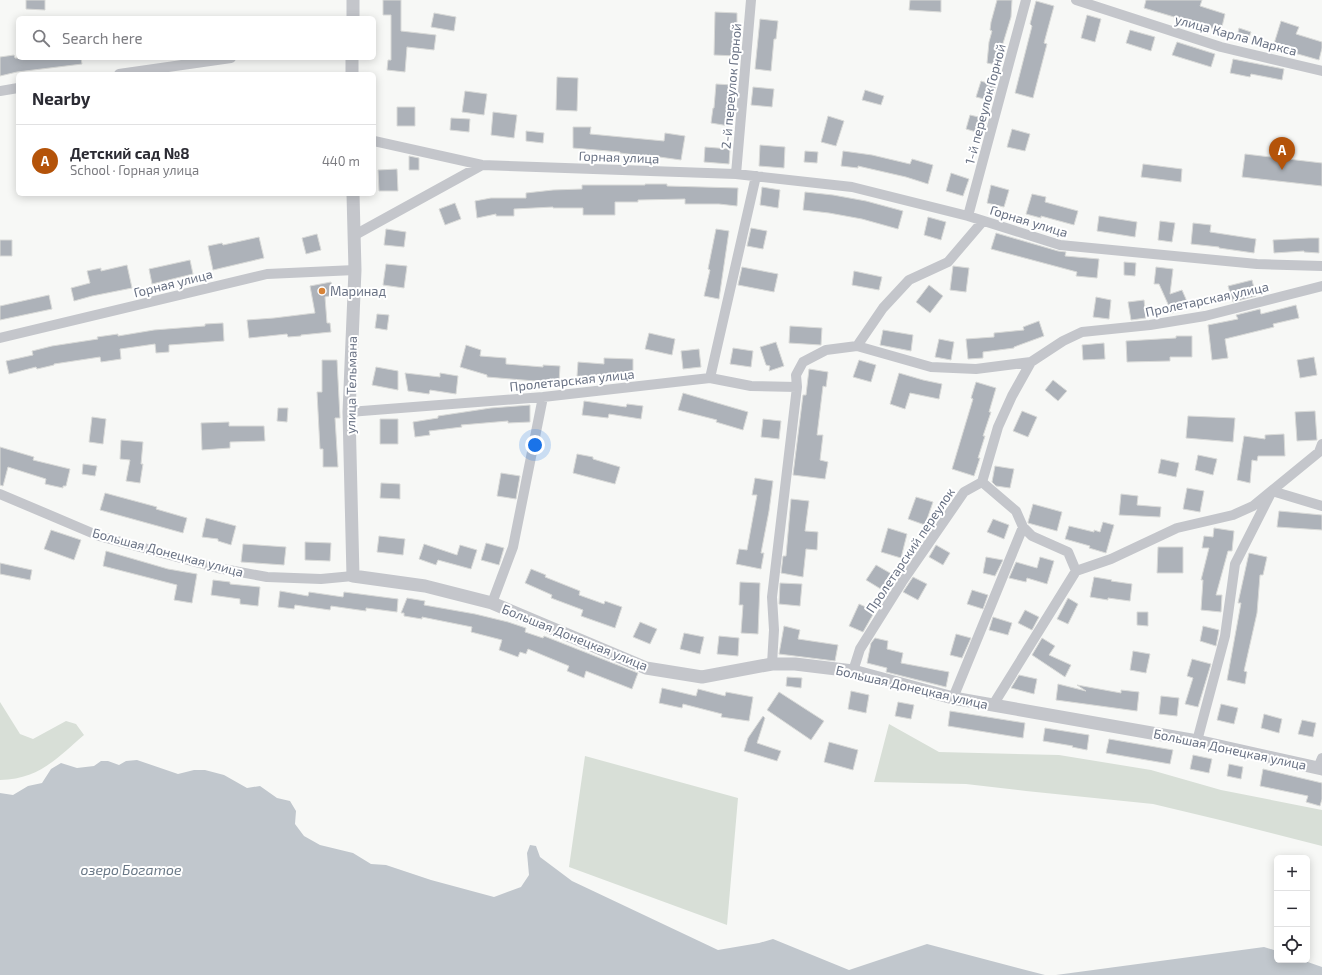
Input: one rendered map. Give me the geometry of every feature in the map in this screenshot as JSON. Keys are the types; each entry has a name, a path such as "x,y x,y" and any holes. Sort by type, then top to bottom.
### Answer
{"street":[{"path":"353,0 353,16"},
{"name":"2-й переулок Горной","path":"736,174 751,0"},
{"name":"1-й переулок Горной","path":"968,216 1026,0"},
{"name":"улица Карла Маркса","path":"1076,0 1221,47 1322,71"},
{"path":"133,72 217,60"},
{"path":"352,60 352,72"},
{"path":"0,91 16,88"},
{"name":"Горная улица","path":"376,141 482,166 736,174 852,187 968,216 1060,246 1257,264 1322,266"},
{"path":"353,236 482,166"},
{"path":"710,378 756,176"},
{"name":"улица Тельмана","path":"353,196 355,270 349,412 353,576"},
{"path":"857,346 884,308 909,280 948,262 983,221"},
{"name":"Горная улица","path":"0,338 267,274 355,270"},
{"name":"Пролетарская улица","path":"772,664 774,630 772,597 797,387 796,375 803,362 826,350 857,346 931,368 976,369 1031,362 1063,341 1082,332 1150,325 1205,316 1322,286"},
{"path":"1031,362 1012,396 998,427 982,482 1016,511 1023,527 1032,536 1068,552 1076,571"},
{"name":"Пролетарская улица","path":"349,412 543,397 710,378 751,386 797,387"},
{"path":"492,603 513,547 543,397"},
{"path":"993,705 1076,571 1111,559 1177,528 1234,515 1253,506 1319,452 1322,444"},
{"name":"Пролетарский переулок","path":"853,671 860,649 902,582 964,492 982,482"},
{"path":"1272,492 1322,506"},
{"path":"1197,741 1225,636 1235,564 1272,492"},
{"name":"Большая Донецкая улица","path":"0,494 99,536 218,568 267,577 321,579 353,576 425,586 492,603 646,668 702,677 772,664 795,664 853,671 953,698 1197,741 1321,765"},
{"path":"953,698 1023,527"}],"shaded area":[{"path":"0,702 20,734 33,739 66,721 76,724 84,735 55,760 36,772 14,779 0,780"},
{"path":"889,724 939,752 1059,755 1151,770 1221,790 1322,810 1322,846 1153,804 966,784 874,782"},
{"path":"585,756 738,798 727,925 569,867"}],"water":[{"name":"озеро Богатое","path":"137,760 178,774 194,770 205,770 224,775 247,788 260,786 277,798 290,801 296,811 295,824 304,836 320,845 353,853 371,864 386,865 431,880 494,897 521,887 529,875 527,853 530,845 536,846 540,857 572,881 718,950 773,939 849,970 927,944 1045,975 0,975 0,793 13,795 28,786 42,783 51,769 61,763 77,768 94,766 101,761 108,761 119,765 126,761"},
{"path":"1264,947 1274,950 1274,963 1310,963 1322,967 1322,975 1056,975"}],"building":[{"path":"26,0 45,0 45,10 26,9"},
{"path":"383,0 401,0 401,31 436,35 434,50 407,47 405,72 387,70 388,60 391,60 391,15 383,15"},
{"path":"910,0 941,0 941,12 909,10"},
{"path":"997,0 1012,0 1011,17 1001,50 1005,52 1001,66 987,63 989,42 992,31 990,30 991,22"},
{"path":"1146,0 1202,0 1200,6 1225,14 1221,31 1144,8"},
{"path":"1036,1 1054,6 1044,43 1047,44 1033,98 1015,93 1032,26 1030,24"},
{"path":"715,12 737,13 737,56 714,55"},
{"path":"434,13 456,17 454,31 431,27"},
{"path":"1087,15 1101,19 1095,42 1081,38"},
{"path":"760,19 778,21 776,39 774,39 771,71 755,69"},
{"path":"1281,21 1299,27 1296,34 1322,42 1319,60 1273,47"},
{"path":"1239,28 1251,32 1248,40 1237,37"},
{"path":"1130,30 1155,37 1151,51 1126,43"},
{"path":"1177,42 1215,54 1211,67 1172,55"},
{"path":"14,55 16,60 81,60 82,64 16,72 0,76 0,57"},
{"path":"1233,59 1284,69 1282,80 1251,74 1250,77 1230,73"},
{"path":"557,77 578,78 577,111 556,110"},
{"path":"981,81 996,86 992,101 976,97"},
{"path":"716,84 733,85 729,126 711,123"},
{"path":"753,87 774,89 772,107 751,105"},
{"path":"865,90 884,96 881,105 862,100"},
{"path":"465,91 487,94 484,115 462,112"},
{"path":"397,107 415,107 415,126 397,126"},
{"path":"493,112 517,115 514,138 491,135"},
{"path":"970,115 987,119 983,134 966,129"},
{"path":"828,116 844,121 836,146 821,142"},
{"path":"451,118 470,119 469,132 450,130"},
{"path":"573,127 591,127 590,134 664,141 665,133 685,136 681,160 620,152 573,148"},
{"path":"1012,129 1030,134 1025,151 1007,147"},
{"path":"526,131 544,133 543,143 526,141"},
{"path":"760,145 785,147 784,168 759,166"},
{"path":"705,147 730,149 729,164 704,162"},
{"path":"805,151 818,152 817,163 804,162"},
{"path":"843,151 872,155 910,164 912,159 933,165 928,184 906,177 858,166 858,168 841,166"},
{"path":"1245,154 1322,163 1322,186 1242,177"},
{"path":"409,156 419,158 419,170 409,170"},
{"path":"1143,164 1182,169 1181,182 1141,177"},
{"path":"397,169 398,191 379,191 378,170"},
{"path":"951,173 969,179 963,196 946,191"},
{"path":"645,184 738,188 737,206 719,204 685,204 685,199 638,200 638,202 615,202 615,215 583,215 583,208 553,207 514,209 514,216 496,216 496,214 477,218 475,201 491,198 526,198 526,193 582,189 582,185"},
{"path":"991,185 1009,190 1004,207 987,203"},
{"path":"762,187 780,190 778,208 760,205"},
{"path":"805,192 866,201 903,211 898,229 862,219 803,210"},
{"path":"1032,194 1046,197 1045,202 1078,211 1074,225 1041,216 1041,218 1026,214"},
{"path":"455,203 461,219 445,225 439,209"},
{"path":"1099,216 1137,222 1135,237 1097,231"},
{"path":"928,217 946,222 941,240 924,235"},
{"path":"1160,221 1175,223 1172,242 1158,240"},
{"path":"1193,223 1211,225 1210,232 1256,239 1254,253 1191,244"},
{"path":"751,228 767,231 763,249 747,246"},
{"path":"386,229 406,232 404,247 384,245"},
{"path":"716,229 729,231 719,299 704,296 710,270 708,269"},
{"path":"996,233 1066,252 1065,256 1099,259 1097,278 1076,276 1077,272 991,249"},
{"path":"317,234 321,250 306,254 302,238"},
{"path":"259,237 264,258 213,270 208,246 222,243 223,245"},
{"path":"1319,238 1319,253 1304,251 1274,253 1273,240"},
{"path":"0,240 12,240 12,256 0,256"},
{"path":"190,260 193,274 152,284 149,269"},
{"path":"1124,262 1136,263 1135,276 1124,275"},
{"path":"386,264 407,266 404,288 383,285"},
{"path":"127,265 132,288 74,301 71,288 90,283 87,271 101,268 101,271"},
{"path":"953,266 969,268 966,292 950,290"},
{"path":"742,267 778,274 774,292 738,285"},
{"path":"1156,267 1173,269 1170,294 1182,290 1189,306 1172,313 1159,284 1154,284"},
{"path":"854,271 882,277 879,290 852,285"},
{"path":"1252,280 1256,296 1233,302 1228,286"},
{"path":"331,282 334,295 325,297 327,323 330,323 331,332 288,337 287,334 249,338 247,320 315,313 310,286"},
{"path":"929,285 943,296 930,313 916,302"},
{"path":"49,295 52,309 0,320 0,306"},
{"path":"1096,297 1111,300 1109,319 1093,317"},
{"path":"1144,300 1146,318 1131,320 1128,302"},
{"path":"1296,305 1299,318 1273,324 1274,327 1225,339 1228,358 1212,360 1208,325 1238,319 1236,315 1260,309 1261,314"},
{"path":"377,314 389,315 387,330 375,328"},
{"path":"1039,321 1044,336 1014,348 983,352 983,358 968,359 966,339 994,337 994,333 1024,330 1023,327"},
{"path":"223,323 224,341 169,345 169,352 156,353 155,344 120,349 121,359 101,362 100,357 54,364 37,369 36,367 9,374 6,361 33,355 32,351 52,346 98,339 97,337 118,334 118,336 154,330"},
{"path":"790,326 822,328 821,345 789,343"},
{"path":"883,330 913,335 911,351 880,345"},
{"path":"649,333 675,339 672,355 645,349"},
{"path":"1176,336 1192,336 1192,357 1170,357 1170,361 1127,362 1126,341 1176,338"},
{"path":"939,339 954,342 951,360 935,357"},
{"path":"776,342 784,366 769,371 770,366 766,365 760,347"},
{"path":"1104,343 1105,359 1083,360 1082,345"},
{"path":"466,345 481,350 480,356 506,358 506,364 543,367 543,365 560,366 559,383 487,377 487,375 460,367"},
{"path":"733,348 753,351 751,367 730,364"},
{"path":"699,349 701,367 683,369 681,351"},
{"path":"1314,357 1317,375 1300,378 1297,360"},
{"path":"604,358 633,359 633,376 594,375 593,378 577,376 578,362 604,364"},
{"path":"322,360 337,360 340,418 335,418 338,467 323,467 323,449 320,449 317,392 322,392"},
{"path":"859,360 876,365 871,382 853,377"},
{"path":"376,367 398,371 398,390 372,385"},
{"path":"809,369 828,372 826,387 823,386 817,435 823,435 820,460 828,462 825,479 793,475 803,395 806,395"},
{"path":"405,373 440,377 440,373 458,376 456,394 430,390 429,394 408,391"},
{"path":"899,373 942,384 939,399 910,393 905,409 890,404"},
{"path":"1053,380 1067,391 1058,401 1045,390"},
{"path":"976,382 996,388 989,412 991,412 983,436 985,436 978,458 980,458 974,476 952,469 973,399 971,398"},
{"path":"683,393 748,412 743,430 716,422 717,420 678,410"},
{"path":"584,401 626,407 627,404 643,406 641,419 609,414 608,418 582,415"},
{"path":"530,405 530,422 508,423 508,421 461,425 462,427 429,431 430,435 415,437 413,422 438,418 438,416 491,408"},
{"path":"278,408 288,408 287,422 277,421"},
{"path":"1022,411 1037,417 1028,437 1013,431"},
{"path":"1315,411 1317,440 1297,441 1295,412"},
{"path":"1188,416 1235,418 1233,442 1186,438"},
{"path":"92,417 106,419 103,444 89,442"},
{"path":"380,419 398,419 398,444 380,444"},
{"path":"763,419 781,421 779,439 761,437"},
{"path":"229,422 229,426 264,426 265,441 230,442 230,448 202,450 201,423"},
{"path":"1284,434 1285,456 1258,456 1257,461 1252,460 1250,483 1237,480 1244,436 1265,439 1265,435"},
{"path":"121,440 143,442 141,464 143,464 140,483 126,481 130,460 120,459"},
{"path":"0,447 34,457 33,460 70,469 66,486 63,486 63,488 45,484 46,479 8,467 3,486 0,485"},
{"path":"577,454 593,457 593,459 620,467 615,484 573,473"},
{"path":"1198,455 1217,459 1213,475 1195,470"},
{"path":"1161,459 1179,463 1176,477 1158,473"},
{"path":"83,464 97,466 95,476 82,474"},
{"path":"995,466 1014,469 1010,488 996,486 992,482"},
{"path":"501,473 520,476 516,499 497,496"},
{"path":"755,478 773,481 761,553 764,553 761,569 736,564 739,549 747,550 757,495 752,495"},
{"path":"381,483 400,484 400,499 380,498"},
{"path":"1187,488 1204,491 1200,512 1183,509"},
{"path":"105,493 157,507 156,509 187,518 183,533 100,510"},
{"path":"1121,494 1138,496 1137,505 1161,507 1160,517 1119,515"},
{"path":"916,497 933,502 925,525 908,519"},
{"path":"791,499 809,501 805,531 818,532 817,550 806,549 803,577 781,573 783,556 786,556"},
{"path":"1033,504 1062,512 1057,531 1028,523"},
{"path":"1279,511 1322,515 1322,530 1277,527"},
{"path":"206,518 236,526 231,545 218,541 218,539 202,537"},
{"path":"993,519 1009,525 1004,539 987,532"},
{"path":"1103,522 1114,525 1106,553 1089,548 1090,546 1065,539 1069,526 1100,532"},
{"path":"888,528 907,534 901,558 881,552"},
{"path":"1214,528 1234,531 1232,551 1228,551 1216,595 1222,595 1221,612 1201,610 1203,580 1201,580 1209,548 1202,548 1204,536 1213,537"},
{"path":"51,530 81,540 74,560 44,549"},
{"path":"379,536 405,539 403,555 377,552"},
{"path":"305,542 331,543 330,561 305,560"},
{"path":"486,543 504,548 499,565 481,560"},
{"path":"243,544 286,547 284,565 241,562"},
{"path":"424,544 457,555 460,545 477,550 471,569 438,560 436,565 419,559"},
{"path":"936,545 950,553 943,565 929,557"},
{"path":"1158,547 1183,547 1183,573 1157,573"},
{"path":"106,551 168,569 197,574 192,603 174,600 177,585 103,566"},
{"path":"1249,553 1267,557 1263,575 1260,575 1257,613 1244,671 1247,672 1245,684 1227,680 1241,603 1238,603"},
{"path":"986,557 1003,560 995,576 983,573"},
{"path":"1040,557 1054,561 1047,584 1027,578 1026,582 1009,578 1016,562 1037,568"},
{"path":"0,563 32,570 30,580 0,574"},
{"path":"876,565 897,577 892,586 889,584 884,591 866,580"},
{"path":"531,569 546,575 545,577 580,591 579,595 604,604 605,601 622,607 615,628 581,616 583,610 551,598 552,595 525,583"},
{"path":"913,577 927,584 918,600 903,592"},
{"path":"1094,577 1132,584 1130,601 1090,597"},
{"path":"213,580 230,582 230,584 260,587 258,606 240,604 240,599 211,595"},
{"path":"740,582 760,583 758,634 741,633 743,605 739,605"},
{"path":"780,583 802,584 800,606 779,604"},
{"path":"972,590 988,595 983,609 967,604"},
{"path":"280,591 308,596 309,592 343,597 344,592 398,599 397,612 366,608 366,611 331,606 330,610 295,605 294,609 278,607"},
{"path":"407,598 425,601 424,605 475,614 508,622 526,628 525,632 543,638 544,636 638,673 632,689 586,671 584,678 567,671 569,666 528,649 526,654 520,652 518,657 499,650 502,640 471,632 472,627 422,617 422,619 404,616 404,613 401,613"},
{"path":"1068,598 1078,604 1068,624 1057,619"},
{"path":"859,604 875,611 863,632 849,626"},
{"path":"1025,610 1039,617 1032,630 1018,623"},
{"path":"1137,612 1148,612 1148,626 1137,625"},
{"path":"993,617 1012,623 1008,635 989,630"},
{"path":"640,622 657,629 650,644 633,637"},
{"path":"784,626 800,630 798,639 838,645 835,661 779,654"},
{"path":"1203,626 1219,630 1216,646 1200,641"},
{"path":"684,633 704,637 700,654 680,649"},
{"path":"956,634 971,638 962,658 950,655"},
{"path":"719,636 739,638 738,656 717,654"},
{"path":"875,638 888,641 887,649 903,653 901,663 949,672 946,687 886,672 887,668 867,663 871,643"},
{"path":"1042,638 1055,646 1049,655 1071,665 1065,677 1032,655"},
{"path":"1133,651 1150,654 1146,673 1130,670"},
{"path":"1192,659 1211,664 1198,707 1185,704 1193,678 1187,676"},
{"path":"1019,675 1037,679 1034,694 1011,688"},
{"path":"787,677 802,678 801,688 786,686"},
{"path":"1058,684 1086,691 1077,685 1121,693 1121,690 1139,692 1137,711 1056,700"},
{"path":"662,688 696,696 698,689 725,696 726,692 753,697 749,721 721,717 722,714 683,704 682,708 659,703"},
{"path":"851,691 869,695 866,713 848,709"},
{"path":"779,692 824,721 811,740 767,710"},
{"path":"1161,696 1179,698 1177,716 1159,714"},
{"path":"898,702 914,705 911,719 895,716"},
{"path":"1221,704 1238,708 1234,724 1217,720"},
{"path":"950,711 1025,723 1023,738 948,726"},
{"path":"1264,714 1282,719 1279,733 1261,728"},
{"path":"763,716 765,718 757,743 781,751 777,761 744,751 748,738"},
{"path":"1302,720 1316,723 1313,737 1298,734"},
{"path":"1045,728 1089,735 1087,750 1043,741"},
{"path":"1109,739 1173,750 1170,764 1106,753"},
{"path":"829,742 858,750 853,770 824,762"},
{"path":"1193,755 1212,759 1209,773 1190,769"},
{"path":"1229,764 1243,767 1241,779 1227,776"},
{"path":"1263,769 1322,783 1322,799 1320,806 1306,802 1308,796 1260,786"}],"place":[{"name":"Детский сад №8","path":"1282,170"},
{"name":"Маринад","path":"322,291"}]}
